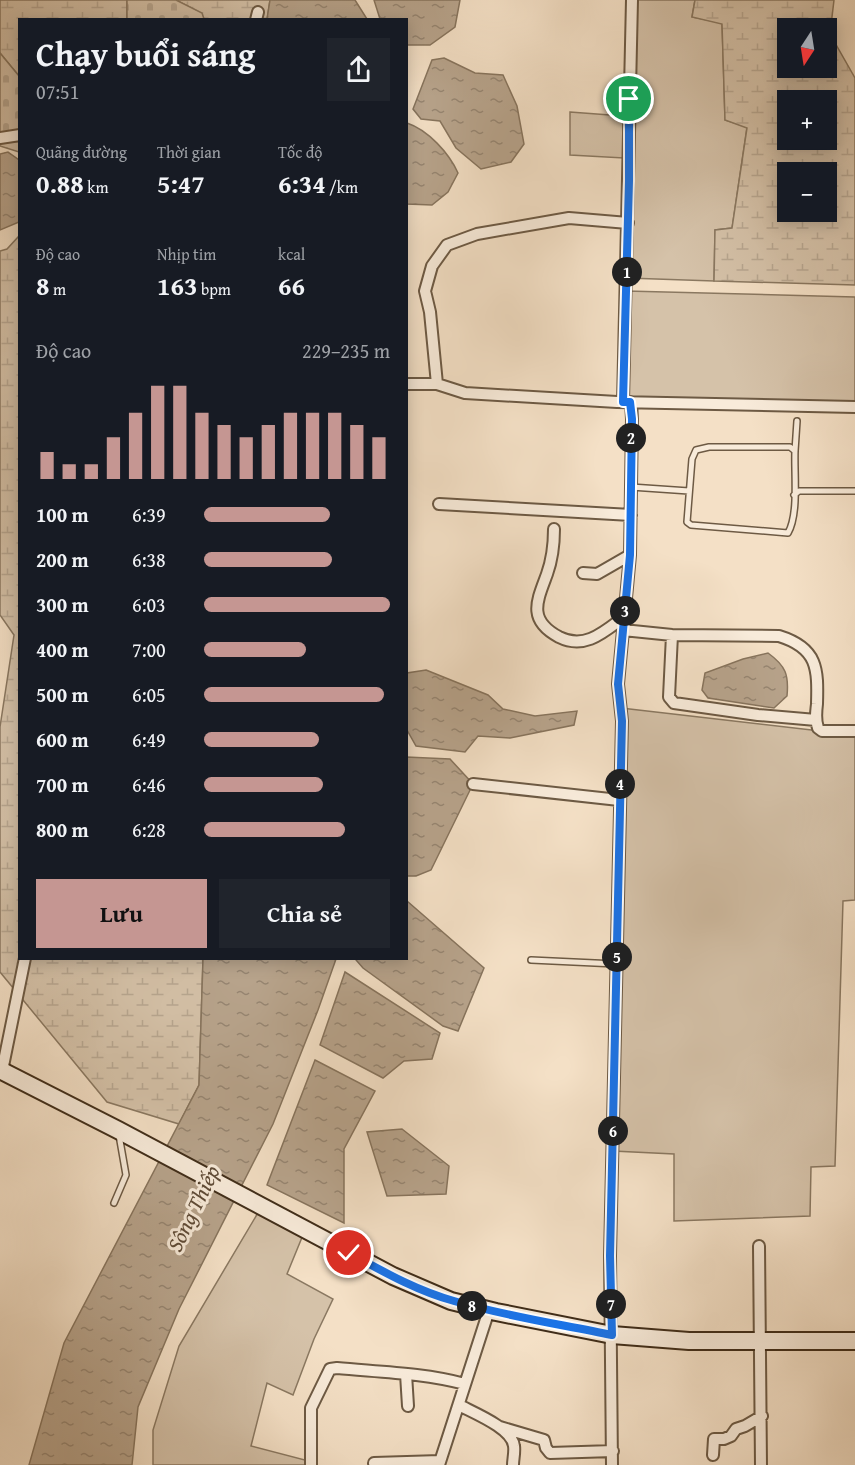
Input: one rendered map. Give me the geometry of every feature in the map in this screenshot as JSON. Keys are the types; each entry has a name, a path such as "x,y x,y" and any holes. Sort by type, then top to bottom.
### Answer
{"street":[{"path":"612,1465 610,1256 622,721 618,684 630,555 632,419 627,402 632,0"},
{"path":"0,138 18,135"},
{"path":"437,384 430,312 425,291 432,266 447,245 477,234 569,218 628,223"},
{"path":"408,384 437,384 465,393 627,402 855,406"},
{"path":"439,504 630,515"},
{"path":"554,529 550,561 540,587 537,606 538,616 543,625 560,637 577,642 592,640 624,617"},
{"path":"583,573 597,574 630,555"},
{"path":"623,630 672,635 779,636 790,639 813,660 818,673 816,720 818,728 822,731 855,731"},
{"path":"672,635 669,697 674,703 758,715 816,720"},
{"path":"473,784 619,800"},
{"path":"25,960 1,1071 166,1155 393,1276 451,1301 612,1335 689,1341 855,1341"},
{"path":"759,1246 761,1465"},
{"path":"374,1463 439,1463 489,1310"},
{"path":"311,1465 311,1408 330,1369 406,1374 447,1379 465,1384"},
{"path":"406,1374 408,1406"},
{"path":"459,1405 500,1427 544,1440 550,1453 613,1451"},
{"path":"713,1455 714,1439 731,1436 736,1429 762,1416"},
{"path":"500,1427 509,1435 514,1445 513,1465"}],"lane":[{"path":"795,451 790,447 709,447 696,450 692,459 687,522 691,525 788,533 792,526 797,421"},
{"path":"630,487 689,491"},
{"path":"794,495 799,491 855,491"},
{"path":"531,960 616,964"},
{"path":"114,1203 126,1174 118,1130"}],"green space":[{"path":"0,0 127,0 127,18 18,18 18,75 0,53"},
{"path":"127,0 176,0 202,13 204,18 127,18"},
{"path":"176,0 270,0 267,18 204,18 201,13"},
{"path":"632,0 695,0 692,17 722,23 725,120 747,127 732,228 715,230 714,281 627,278"},
{"path":"695,0 834,0 832,18 777,18 777,78 837,78 837,46 855,78 855,285 714,281 715,230 732,228 747,128 725,120 722,24 692,17"},
{"path":"0,53 18,75 18,152 0,146"},
{"path":"570,112 623,116 624,158 570,155"},
{"path":"18,237 18,960 203,960 199,1085 179,1124 107,1102 0,972 0,727 14,635 0,615 0,251 7,249"},
{"path":"626,291 855,297 855,407 623,402"},
{"path":"621,708 855,735 855,900 843,901 835,1166 811,1167 810,1216 674,1221 674,1154 613,1151"},
{"path":"262,1206 305,1230 287,1274 333,1299 314,1339 293,1395 267,1383 251,1446 305,1460 305,1465 153,1465 153,1430 179,1346"}],"water":[{"path":"270,0 355,0 366,18 267,18"},
{"path":"374,0 460,0 455,27 430,45 408,45 408,18 380,18"},
{"path":"444,58 475,73 503,75 517,106 524,144 511,162 481,169 456,148 440,121 421,119 413,109 432,60"},
{"path":"408,123 423,131 437,143 458,173 448,192 432,205 408,204"},
{"path":"8,152 18,159 18,222 0,230 0,154"},
{"path":"768,653 779,662 787,677 787,696 774,708 708,698 702,690 705,673 743,659"},
{"path":"426,670 488,695 503,709 535,716 577,711 574,725 510,738 478,736 465,752 416,746 408,732 408,673"},
{"path":"408,757 450,759 473,784 431,870 416,876 408,876"},
{"path":"408,902 484,968 458,1031 443,1026 363,968 356,960 408,960"},
{"name":"Sông Thiếp","path":"203,960 336,960 273,1124 179,1309 138,1407 132,1465 29,1465 64,1343 199,1085"},
{"path":"345,972 440,1033 432,1059 404,1061 383,1078 320,1045"},
{"path":"315,1060 375,1091 344,1149 344,1223 267,1185"},
{"path":"402,1129 449,1166 446,1194 387,1196 367,1132"}],"route":[{"path":"349,1253 393,1276 451,1301 612,1335 610,1256 622,721 618,684 630,555 632,419 630,402 623,402 629,99"}]}
